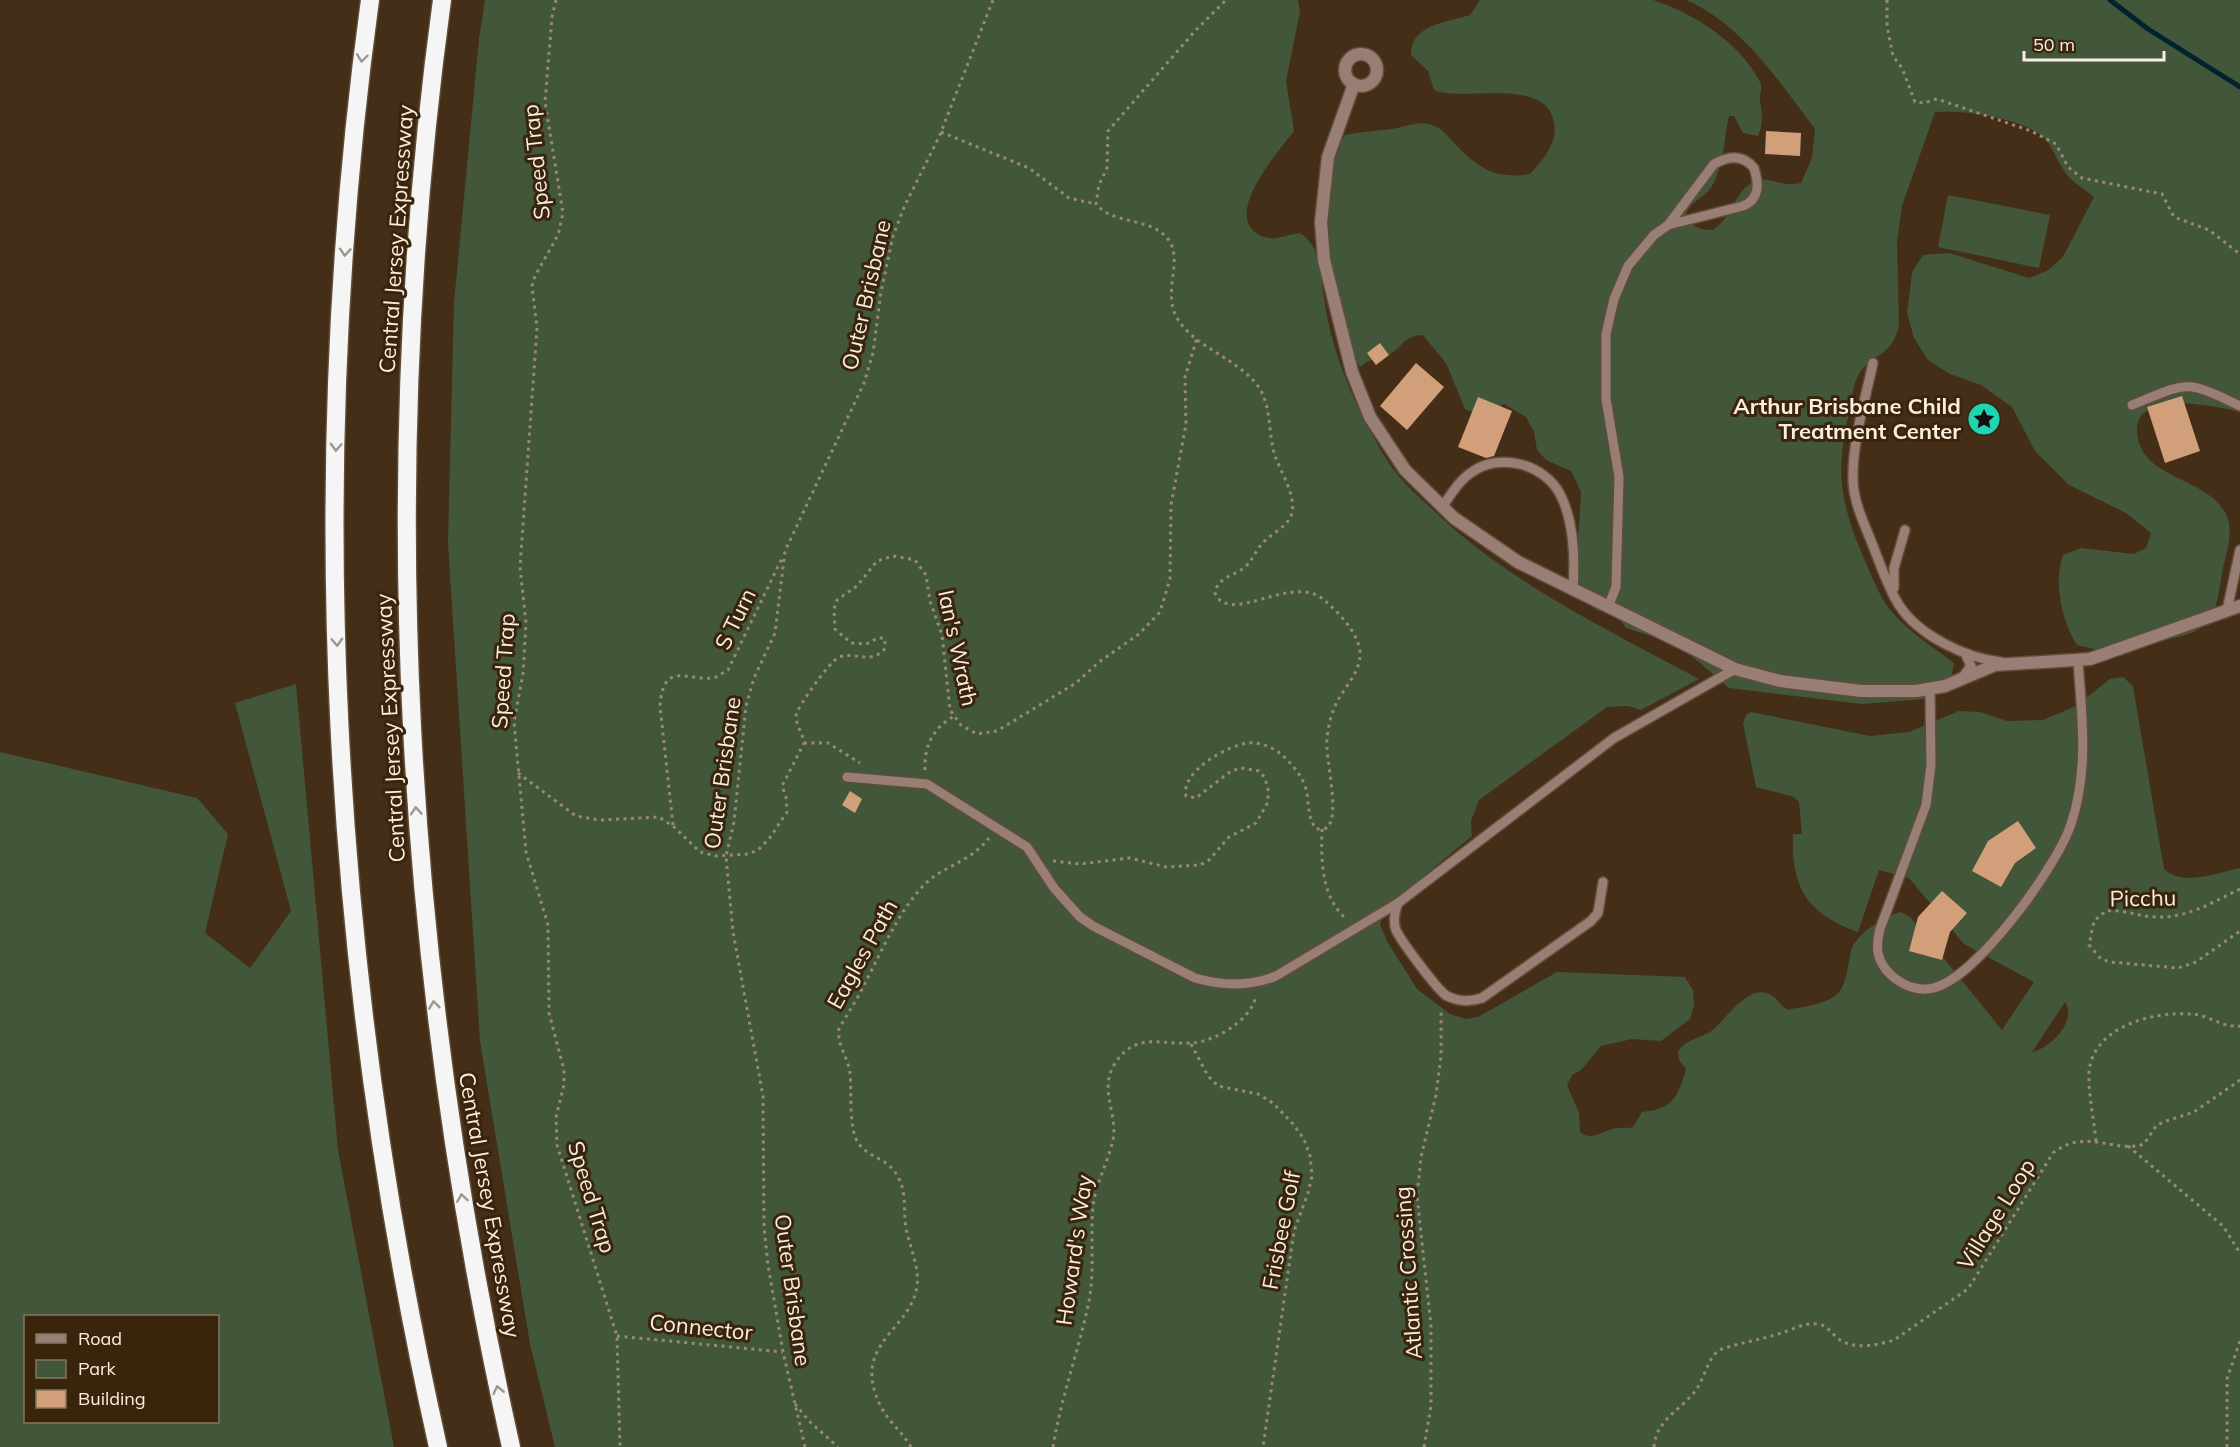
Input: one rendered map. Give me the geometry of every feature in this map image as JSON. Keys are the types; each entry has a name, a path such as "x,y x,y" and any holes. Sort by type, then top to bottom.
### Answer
{"highway":[{"path":"370,0 346,223 339,337 335,495 340,743 359,978 376,1113 406,1292 438,1447"},
{"name":"Central Jersey Expressway","path":"442,0 418,223 410,349 407,595 411,734 422,888 444,1086 470,1252 511,1447"}],"street":[{"path":"1354,84 1334,138 1325,177 1322,222 1324,260 1339,327 1370,417 1405,470 1442,507 1493,546 1573,590 1735,669 1780,681 1832,688 1890,692 1930,688 1961,680 1986,667 2016,663 2078,662 2102,656 2240,606"}],"lane":[{"path":"1608,607 1616,587 1619,477 1606,399 1609,317 1628,266 1654,235 1668,225 1714,164 1723,159 1739,158 1754,168 1758,188 1756,195 1748,204 1668,225"},
{"path":"1873,363 1854,459 1853,484 1858,509 1894,597 1917,625 1965,652 1983,659 2016,663"},
{"path":"2132,405 2185,385 2202,388 2240,406"},
{"path":"1442,507 1463,478 1484,465 1511,462 1537,471 1555,486 1563,500 1574,557 1573,590"},
{"path":"1894,597 1894,568 1905,530"},
{"path":"2228,610 2240,550"},
{"path":"1961,680 1971,666 1965,652"},
{"path":"1930,688 1931,765 1926,806 1880,929 1877,949 1884,968 1906,986 1918,989 1933,988 1946,982 1990,945 2063,845 2079,795 2085,760 2078,662"},
{"path":"847,777 927,784 997,827 1032,852 1068,905 1104,933 1195,978 1227,985 1255,983 1276,976 1398,903 1614,738 1735,669"},
{"path":"1398,903 1395,910 1396,930 1439,991 1464,1001 1482,998 1592,921 1598,913 1603,882"}],"path":[{"name":"Speed Trap","path":"556,0 552,16 545,102 563,213 558,235 535,276 532,286 537,328 520,567 526,622 523,674 514,722 526,852 548,925 549,1013 564,1070 564,1085 556,1117 558,1145 616,1336 620,1447"},
{"name":"Outer Brisbane","path":"805,1447 783,1352 764,1227 763,1096 733,932 726,856 734,822 746,706 754,678 775,633 785,551 864,383 873,353 881,292 893,236 905,205 941,132 993,0"},
{"path":"1096,204 1099,185 1107,168 1108,131 1195,31 1226,0"},
{"path":"1887,0 1887,26 1893,56 1902,68 1915,102 1924,103 1937,99 2031,131 2056,144 2068,167 2082,178 2162,194 2174,217 2209,230 2240,254"},
{"path":"941,132 1029,168 1069,198 1096,204 1109,214 1156,229 1168,239 1174,249 1175,259 1170,292 1172,307 1178,320 1258,386 1268,414 1275,454 1293,506 1288,520 1261,545 1245,567 1219,584 1216,588 1217,597 1233,604 1245,604 1296,590 1314,592 1349,627 1357,641 1360,661 1335,706 1329,724 1327,757 1333,815 1330,825 1322,830 1316,829 1311,823 1306,791 1292,765 1273,749 1260,743 1248,743 1218,753 1201,767 1186,786 1186,796 1196,798 1231,771 1241,768 1259,771 1265,778 1268,790 1264,812 1248,830 1229,837 1209,860 1183,867 1154,865 1130,858 1080,864 1048,860 1032,852"},
{"name":"Ian's Wrath","path":"804,743 797,723 798,710 832,662 840,657 874,657 881,654 886,647 884,638 860,644 842,638 835,629 834,609 837,600 856,586 877,561 893,555 915,560 926,575 930,601 946,654 949,700 953,717 977,734 997,731 1076,683 1106,656 1139,634 1160,612 1170,579 1172,505 1186,424 1185,377 1197,338"},
{"name":"S Turn","path":"674,826 670,816 660,706 664,688 668,681 684,674 707,679 722,675 728,670 785,551"},
{"path":"927,784 926,750 942,723 953,717"},
{"path":"518,774 576,816 600,820 652,816 664,819 700,852 726,856 748,854 758,850 769,839 787,812 786,797 782,786 804,743 828,742 874,774 890,781"},
{"name":"Eagles Path","path":"911,1447 881,1407 872,1376 877,1352 884,1338 907,1313 918,1285 906,1226 904,1191 894,1169 887,1161 867,1152 856,1139 850,1070 838,1036 843,1021 863,988 888,934 923,885 971,857 997,827"},
{"path":"1322,830 1322,860 1329,895 1342,916 1358,927"},
{"name":"Picchu","path":"2240,889 2190,913 2175,916 2145,916 2106,911 2094,921 2090,945 2101,959 2110,962 2178,968 2196,962 2240,932"},
{"name":"Howard's Way","path":"1053,1447 1089,1299 1094,1203 1114,1129 1106,1090 1108,1077 1115,1063 1130,1048 1141,1042 1191,1044 1204,1041 1244,1020 1253,1010 1256,997 1255,983"},
{"name":"Atlantic Crossing","path":"1424,1447 1431,1406 1431,1326 1417,1196 1419,1167 1436,1095 1441,1056 1439,991"},
{"path":"2096,1141 2089,1070 2096,1050 2115,1032 2150,1017 2179,1014 2203,1015 2222,1025 2240,1026"},
{"name":"Frisbee Golf","path":"1191,1044 1208,1076 1218,1086 1258,1094 1273,1103 1304,1139 1310,1156 1312,1176 1294,1231 1263,1447"},
{"path":"2128,1146 2144,1144 2156,1126 2194,1113 2240,1080"},
{"name":"Village Loop","path":"1654,1447 1655,1437 1662,1425 1697,1388 1719,1350 1769,1339 1804,1324 1820,1324 1841,1341 1852,1345 1880,1344 1909,1332 1974,1283 2053,1153 2068,1144 2096,1141 2128,1146"},
{"path":"2128,1146 2223,1226 2240,1253"},
{"name":"Connector","path":"616,1336 783,1352"},
{"path":"2227,1447 2227,1379 2240,1341"},
{"path":"794,1403 809,1421 838,1447"}],"green space":[{"path":"485,0 1298,0 1300,12 1286,81 1294,131 1256,185 1249,201 1247,216 1251,228 1264,237 1278,238 1300,233 1312,246 1319,262 1328,320 1340,364 1348,386 1379,447 1395,472 1410,489 1493,560 1559,603 1699,679 1641,710 1628,706 1607,707 1479,800 1471,821 1472,836 1384,909 1380,925 1388,943 1417,989 1450,1014 1466,1019 1478,1017 1557,972 1685,977 1693,990 1694,1005 1690,1019 1661,1041 1632,1039 1601,1046 1581,1070 1572,1075 1567,1085 1579,1113 1580,1132 1590,1136 1614,1129 1633,1127 1642,1112 1661,1108 1673,1100 1686,1069 1679,1060 1678,1051 1689,1042 1710,1032 1747,997 1756,993 1765,993 1774,997 1788,1010 1823,1002 1835,996 1844,982 1854,944 1879,922 1901,912 1911,918 2002,1030 2034,982 1964,944 1909,878 1879,870 1858,932 1840,925 1814,907 1799,884 1795,870 1793,834 1802,834 1799,802 1794,797 1756,787 1743,723 1746,715 1751,712 1870,736 1909,732 1959,711 1980,712 2007,721 2043,720 2076,706 2110,679 2123,677 2133,686 2164,869 2172,874 2190,878 2240,868 2240,1447 555,1447 530,1344 480,1041 448,543 454,303 479,39","holes":["2065,1002 2068,1017 2060,1033 2046,1046 2032,1052"]},
{"path":"1480,0 1653,0 1700,21 1728,42 1741,55 1761,84 1762,114 1758,136 1743,133 1734,116 1729,116 1716,178 1709,190 1687,212 1685,217 1691,223 1697,227 1713,230 1725,219 1740,195 1753,182 1765,180 1788,184 1801,183 1812,158 1815,129 1774,74 1742,39 1706,10 1686,0 2240,0 2240,412 2197,404 2163,405 2149,409 2140,418 2137,431 2141,447 2149,459 2161,469 2204,492 2217,502 2226,514 2229,541 2217,602 2209,621 2188,634 2136,646 2105,650 2077,645 2067,625 2061,602 2059,577 2063,555 2081,548 2134,554 2146,548 2151,533 2126,513 2069,485 2035,451 2012,407 1981,385 1950,374 1928,360 1914,338 1907,313 1912,272 1923,255 1949,253 2029,278 2047,271 2063,257 2094,197 2068,176 2047,141 2033,130 1991,116 1961,112 1935,112 1902,206 1897,241 1899,325 1891,344 1863,368 1856,380 1845,433 1841,468 1848,516 1862,554 1885,603 1908,628 1954,663 1951,678 1924,699 1862,704 1729,688 1679,645 1626,628 1615,613 1598,611 1576,594 1572,558 1579,529 1581,492 1571,471 1546,460 1537,450 1534,432 1526,417 1504,404 1485,413 1465,409 1446,363 1423,335 1410,338 1391,353 1370,360 1360,367 1338,331 1323,232 1334,153 1345,135 1416,124 1432,125 1444,132 1478,165 1506,175 1530,174 1552,144 1554,122 1547,108 1535,99 1501,93 1463,94 1434,90 1428,71 1411,55 1412,45 1423,31 1432,26 1470,15"},
{"path":"1948,195 2050,215 2039,268 1938,247"},
{"path":"296,684 338,1150 394,1447 0,1447 0,752 197,798 228,834 205,933 250,968 291,911 235,703"}],"building":[{"path":"1766,131 1801,133 1800,156 1765,154"},
{"path":"1380,343 1389,355 1376,365 1367,353"},
{"path":"1416,363 1444,387 1407,430 1380,406"},
{"path":"2182,396 2200,451 2165,463 2147,407"},
{"path":"1478,397 1512,411 1494,456 1486,458 1458,447"},
{"path":"850,791 862,799 855,813 842,805"},
{"path":"2018,821 2036,848 2015,863 2001,887 1972,871 1988,841"},
{"path":"1942,891 1967,913 1950,932 1942,960 1909,951 1918,917"}],"waterway":[{"path":"2110,0 2148,29 2240,87"}],"place":[{"name":"Arthur Brisbane Child Treatment Center","path":"1984,419"}]}
